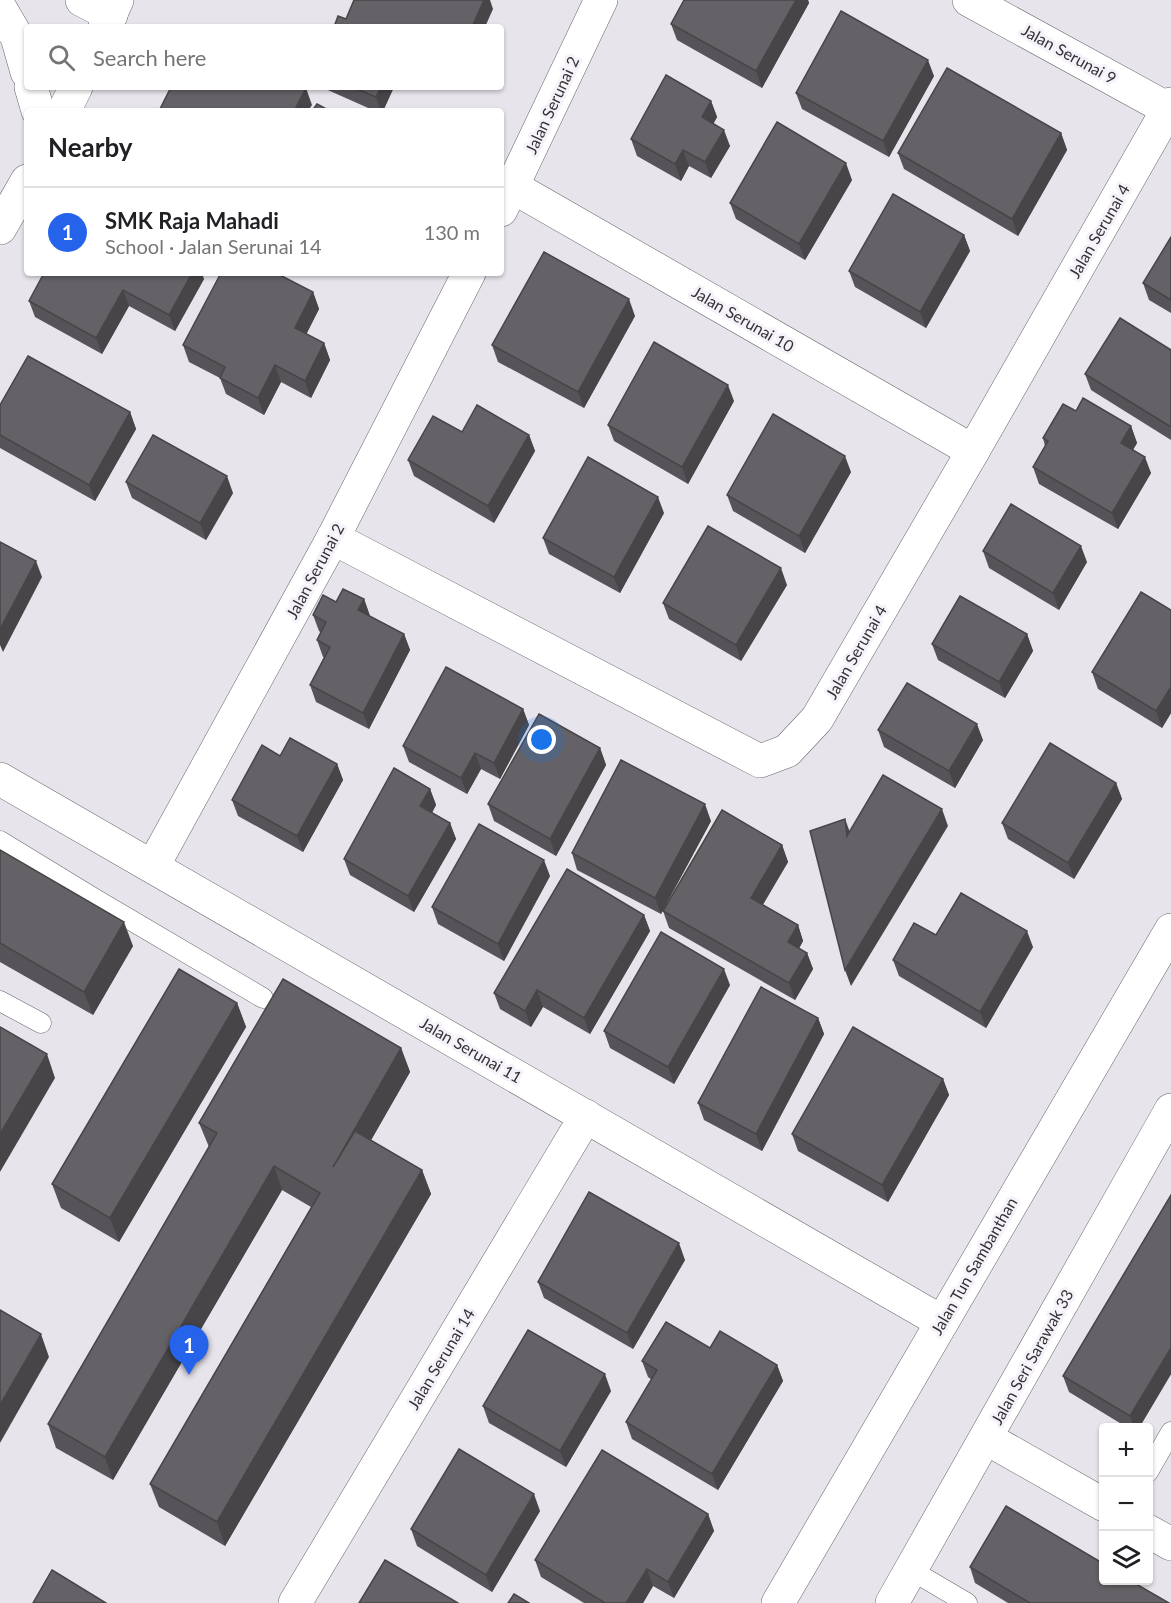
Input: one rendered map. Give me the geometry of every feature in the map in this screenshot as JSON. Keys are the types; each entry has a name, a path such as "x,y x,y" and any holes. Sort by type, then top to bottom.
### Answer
{"street":[{"path":"82,0 111,14"},
{"name":"Jalan Serunai 2","path":"507,199 601,0"},
{"name":"Jalan Serunai 9","path":"969,0 1170,106"},
{"path":"0,8 17,37 24,62"},
{"path":"32,90 37,108"},
{"path":"66,108 74,90"},
{"name":"Jalan Serunai 4","path":"333,538 760,761 787,751 817,719 1170,106"},
{"path":"0,228 24,186"},
{"name":"Jalan Serunai 10","path":"507,199 973,451"},
{"name":"Jalan Serunai 2","path":"153,866 333,538 467,276"},
{"name":"Jalan Serunai 11","path":"0,779 942,1322"},
{"name":"Jalan Tun Sambanthan","path":"778,1603 1169,937"},
{"name":"Jalan Seri Sarawak 33","path":"892,1603 1171,1110"},
{"name":"Jalan Serunai 14","path":"295,1603 586,1116"},
{"path":"986,1438 1099,1502"},
{"path":"1153,1533 1171,1544"}],"lane":[{"path":"0,841 263,998"},
{"path":"0,1001 41,1023"},
{"path":"1153,1466 1171,1432"},
{"path":"910,1570 967,1603"}],"building":[{"path":"354,0 484,0 473,24 335,24 338,16 346,19"},
{"path":"684,0 796,0 756,71 671,24"},
{"path":"841,11 928,60 883,141 796,93"},
{"path":"947,68 1061,133 1012,219 898,153"},
{"path":"666,75 711,101 702,117 724,130 705,162 683,150 675,164 631,139"},
{"path":"170,90 305,90 296,108 160,108"},
{"path":"359,90 380,90 376,97"},
{"path":"777,122 846,163 799,244 730,203"},
{"path":"893,194 964,235 920,312 849,271"},
{"path":"1171,237 1171,300 1143,283"},
{"path":"544,252 629,299 578,392 492,345"},
{"path":"42,276 190,276 169,315 123,290 96,338 29,301"},
{"path":"219,276 282,276 313,292 295,328 324,343 305,381 275,365 258,398 220,378 225,367 183,345"},
{"path":"1120,318 1171,350 1171,427 1085,374"},
{"path":"654,342 728,385 682,467 608,425"},
{"path":"28,356 130,412 89,485 0,435 0,405"},
{"path":"1083,398 1131,426 1121,443 1145,457 1112,513 1033,467 1048,441 1043,438 1063,404 1076,411"},
{"path":"477,405 529,435 488,506 408,460 433,416 462,432"},
{"path":"773,414 845,456 799,536 727,495"},
{"path":"153,435 227,476 200,523 126,482"},
{"path":"588,457 658,497 614,577 543,538"},
{"path":"1011,504 1081,546 1053,593 983,551"},
{"path":"708,526 781,568 736,645 663,603"},
{"path":"0,542 36,561 0,629"},
{"path":"343,589 364,599 358,610 404,634 363,713 310,685 330,647 317,640 326,622 313,615 323,595 336,602"},
{"path":"1141,592 1171,610 1171,687 1156,711 1092,672"},
{"path":"960,596 1027,634 999,682 932,644"},
{"path":"446,667 523,709 494,763 475,753 461,778 403,746"},
{"path":"907,683 977,724 949,771 878,730"},
{"path":"539,714 600,748 550,839 488,804"},
{"path":"290,738 337,764 297,836 232,800 262,745 280,756"},
{"path":"1050,743 1116,783 1068,863 1002,823"},
{"path":"621,760 705,804 655,898 572,853"},
{"path":"394,768 430,789 420,806 450,823 408,896 344,859"},
{"path":"883,775 942,809 845,970 810,831 845,819 847,836"},
{"path":"722,810 782,845 751,898 798,925 788,942 807,953 789,983 663,911"},
{"path":"479,824 544,860 498,944 432,907"},
{"path":"0,850 124,922 84,992 0,943"},
{"path":"567,869 644,915 584,1018 537,990 525,1011 494,993"},
{"path":"961,893 1027,931 980,1012 893,960 914,923 936,935"},
{"path":"661,932 724,969 668,1067 604,1031"},
{"path":"179,969 237,1003 110,1218 52,1184"},
{"path":"283,979 401,1048 333,1167 355,1131 422,1170 217,1522 150,1484 320,1193 274,1166 105,1457 48,1424 217,1133 199,1123"},
{"path":"761,987 818,1018 756,1134 698,1103"},
{"path":"0,1027 47,1054 0,1134"},
{"path":"853,1027 943,1079 882,1185 792,1134"},
{"path":"589,1192 679,1243 627,1333 538,1282"},
{"path":"1171,1195 1171,1348 1130,1416 1063,1376"},
{"path":"0,1310 41,1334 0,1405"},
{"path":"666,1322 710,1348 720,1331 777,1365 712,1474 626,1422 657,1370 642,1361"},
{"path":"528,1330 605,1374 560,1451 483,1406"},
{"path":"459,1449 534,1494 486,1575 411,1529"},
{"path":"602,1450 708,1514 668,1582 647,1569 626,1603 605,1603 535,1560"},
{"path":"1006,1506 1099,1561 1099,1585 1138,1585 1169,1603 1030,1603 970,1567"},
{"path":"385,1560 458,1603 359,1603"},
{"path":"52,1570 106,1603 33,1603"},
{"path":"514,1594 529,1603 508,1603"}],"place":[{"name":"SMK Raja Mahadi","path":"189,1375"}]}
